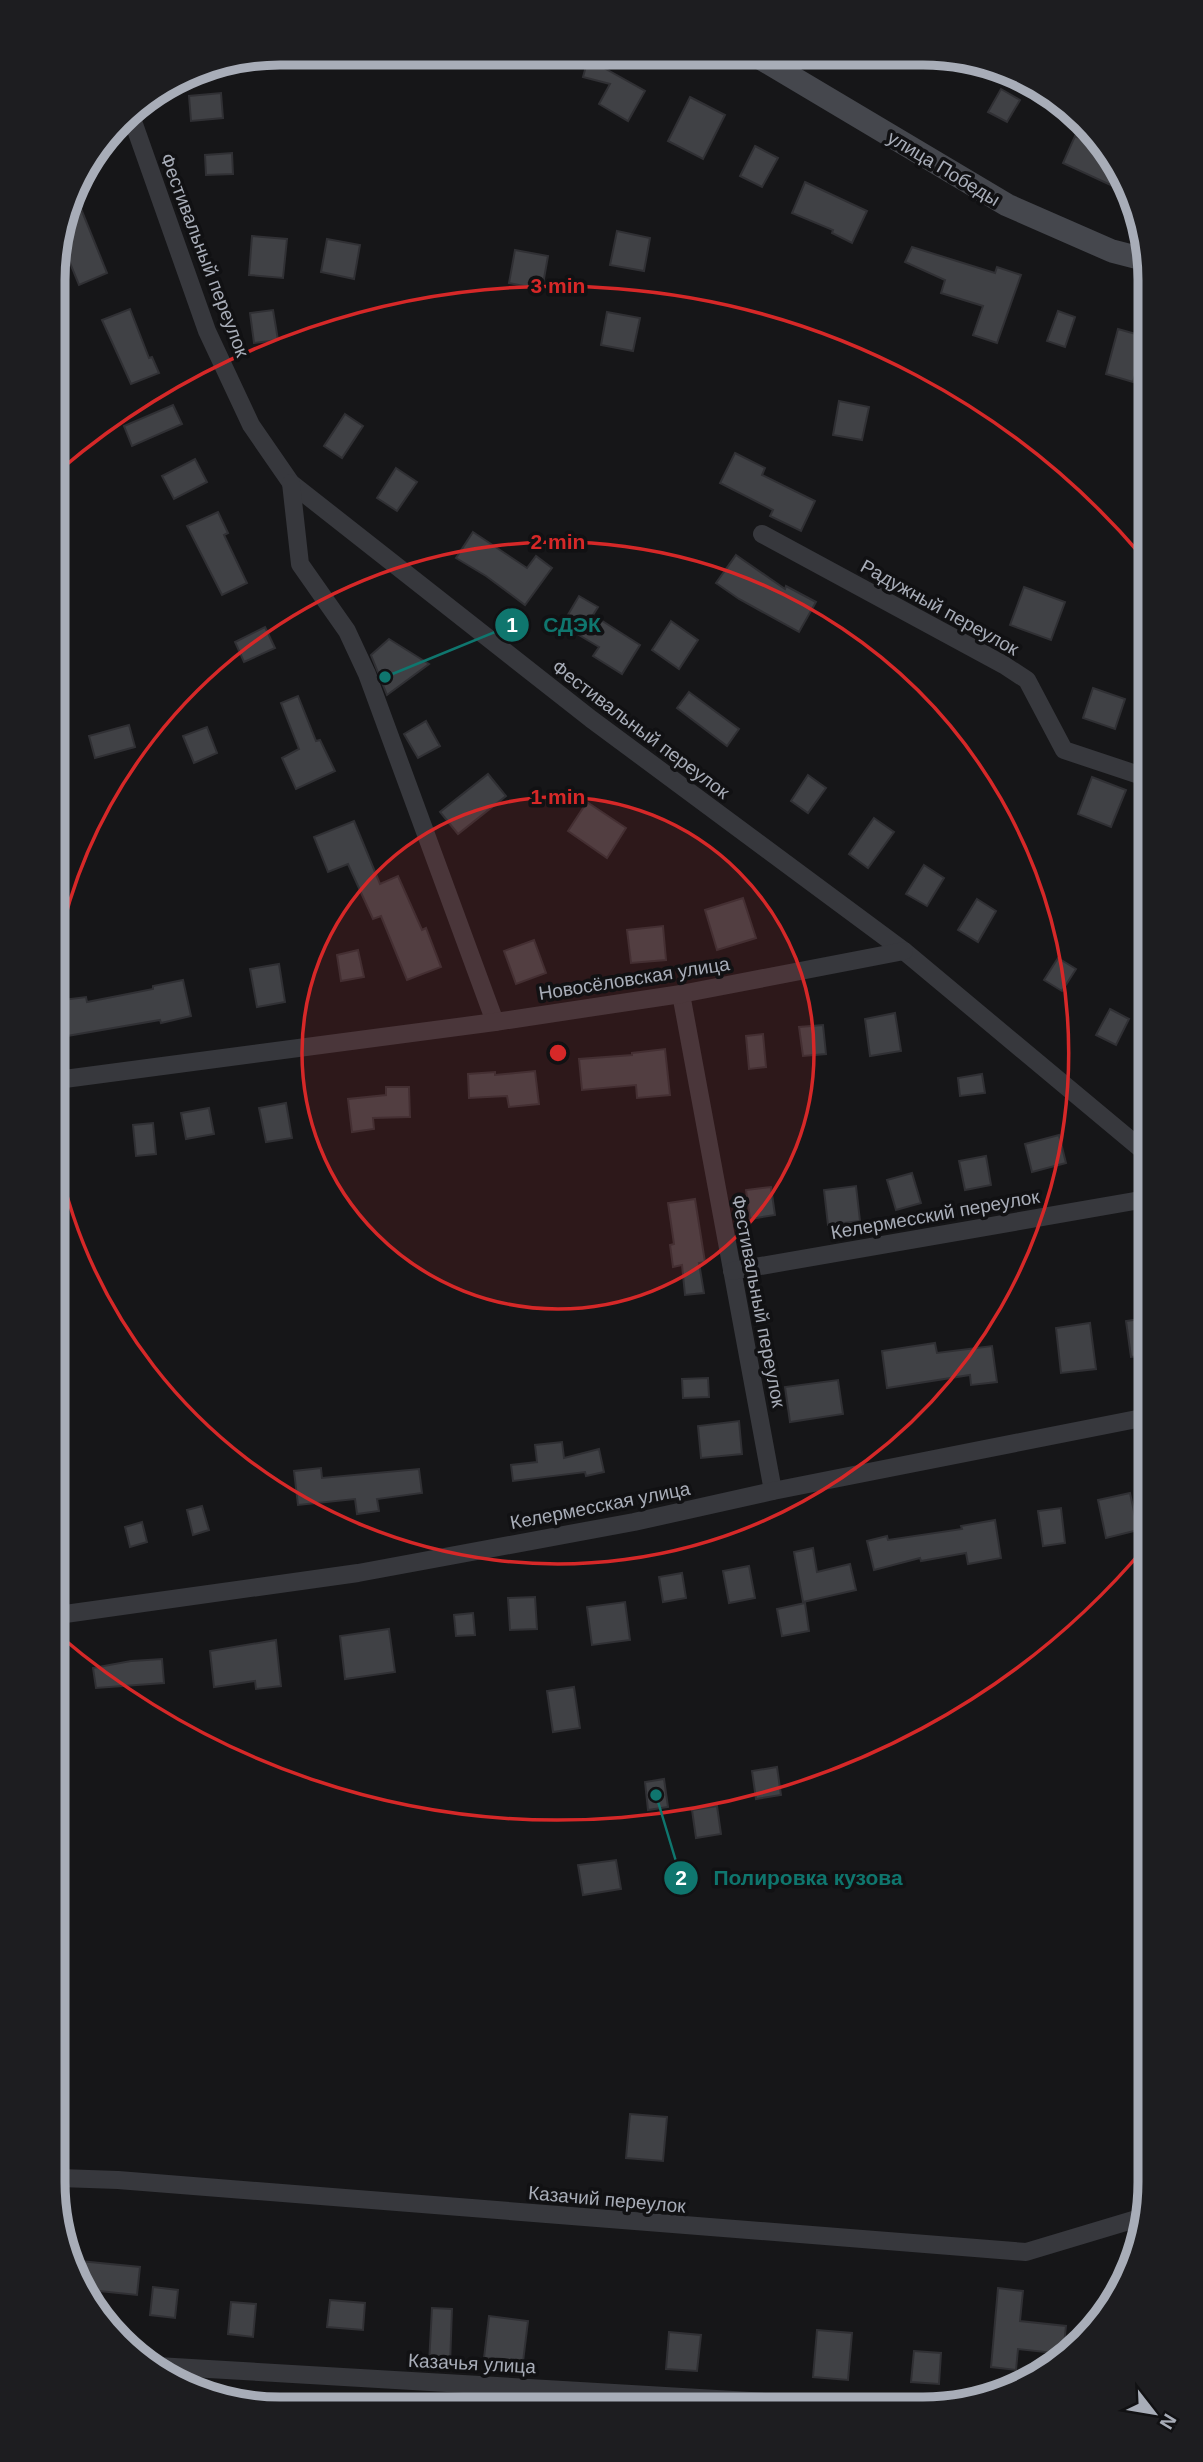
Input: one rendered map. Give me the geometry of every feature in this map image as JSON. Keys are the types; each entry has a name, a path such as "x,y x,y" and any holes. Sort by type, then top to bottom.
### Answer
{"street":[{"name":"улица Победы","path":"772,65 1007,205 1112,251 1136,257"},
{"name":"Фестивальный переулок","path":"133,123 207,331 251,425 291,483 591,719 904,951"},
{"name":"Фестивальный переулок","path":"291,483 300,564 347,631 367,674 495,1022"},
{"name":"Радужный переулок","path":"762,534 1004,665 1027,680 1064,750 1138,775"},
{"name":"Новосёловская улица","path":"65,1079 495,1022 681,994 904,951"},
{"path":"904,951 1138,1146"},
{"name":"Фестивальный переулок","path":"681,994 773,1492"},
{"name":"Келермесский переулок","path":"732,1271 1138,1200"},
{"name":"Келермесская улица","path":"65,1614 358,1573 634,1522 1138,1420"},
{"name":"Казачий переулок","path":"65,2178 132,2181 1026,2252 1135,2219"},
{"name":"Казачья улица","path":"172,2368 680,2397"}],"building":[{"path":"586,65 599,65 645,91 628,121 599,104 610,84 583,77"},
{"path":"1001,89 1020,100 1007,122 988,112"},
{"path":"221,93 223,118 191,121 189,96"},
{"path":"690,97 725,115 703,159 668,141"},
{"path":"1075,136 1088,142 1118,188 1063,163"},
{"path":"755,146 778,158 762,187 740,176"},
{"path":"232,153 233,174 206,175 205,155"},
{"path":"805,182 867,211 852,243 832,233 833,230 792,213"},
{"path":"79,203 107,273 79,285 67,254"},
{"path":"617,231 650,238 644,271 610,265"},
{"path":"252,236 287,239 283,278 249,275"},
{"path":"327,239 360,245 354,279 321,272"},
{"path":"912,247 995,273 997,267 1021,275 997,343 973,335 983,306 941,293 945,280 905,262"},
{"path":"515,250 548,256 542,290 509,283"},
{"path":"130,309 149,358 152,357 159,373 131,384 102,320"},
{"path":"273,310 278,340 254,343 250,313"},
{"path":"1058,311 1075,317 1065,347 1047,341"},
{"path":"607,312 640,318 633,351 601,345"},
{"path":"1118,329 1138,335 1138,365 1133,382 1106,374"},
{"path":"839,401 869,407 862,440 833,435"},
{"path":"173,405 182,424 132,446 124,426"},
{"path":"345,414 363,426 342,458 324,446"},
{"path":"735,453 765,468 762,475 815,501 801,531 770,516 773,510 720,483"},
{"path":"195,459 207,482 174,499 162,476"},
{"path":"396,468 417,482 397,511 377,498"},
{"path":"218,512 228,533 224,535 247,583 222,595 187,526"},
{"path":"473,532 527,568 536,556 552,568 525,605 456,558"},
{"path":"736,555 785,589 786,586 816,602 799,632 716,583"},
{"path":"1024,587 1065,602 1051,640 1010,625"},
{"path":"579,596 598,607 593,615 640,645 622,674 593,656 599,647 562,625"},
{"path":"671,621 698,640 679,669 652,650"},
{"path":"265,627 275,648 244,662 235,642"},
{"path":"389,639 429,664 387,695 371,655"},
{"path":"1093,688 1125,699 1115,729 1083,718"},
{"path":"689,692 739,729 727,746 677,708"},
{"path":"298,696 316,741 320,740 335,771 296,789 282,758 299,749 281,703"},
{"path":"426,721 440,746 418,758 404,734"},
{"path":"129,725 135,747 95,758 89,736"},
{"path":"207,727 217,753 194,763 183,736"},
{"path":"488,774 506,796 458,834 440,812"},
{"path":"808,775 826,788 808,813 791,801"},
{"path":"1092,777 1126,790 1111,827 1078,814"},
{"path":"587,802 626,828 607,858 568,831"},
{"path":"874,818 894,832 868,868 849,854"},
{"path":"354,821 380,884 398,876 422,930 426,928 441,967 407,980 381,916 373,919 348,864 328,872 314,837"},
{"path":"924,865 944,878 927,906 906,894"},
{"path":"743,898 756,938 717,950 705,910"},
{"path":"977,899 996,911 978,942 958,930"},
{"path":"663,926 666,960 631,963 627,930"},
{"path":"534,940 546,973 516,984 504,951"},
{"path":"358,950 364,977 341,981 337,955"},
{"path":"1058,958 1076,969 1062,991 1044,980"},
{"path":"279,964 285,1002 257,1007 250,969"},
{"path":"183,980 191,1016 161,1023 160,1020 67,1036 65,1000 86,997 87,1002 153,989 153,986"},
{"path":"1110,1009 1129,1019 1116,1045 1096,1035"},
{"path":"895,1013 901,1051 870,1056 865,1019"},
{"path":"823,1025 826,1054 803,1056 799,1027"},
{"path":"763,1034 766,1067 749,1069 746,1036"},
{"path":"665,1049 670,1095 637,1098 636,1085 582,1090 579,1059 632,1055"},
{"path":"535,1071 539,1104 509,1107 507,1096 469,1098 468,1074 495,1072 495,1075"},
{"path":"982,1074 985,1093 960,1096 958,1078"},
{"path":"386,1087 409,1087 410,1117 373,1118 374,1129 352,1132 348,1099 386,1095"},
{"path":"286,1103 292,1138 266,1142 259,1108"},
{"path":"209,1108 214,1134 186,1139 181,1113"},
{"path":"153,1123 156,1154 136,1156 133,1125"},
{"path":"1059,1135 1066,1163 1032,1172 1025,1144"},
{"path":"986,1156 991,1185 965,1190 959,1161"},
{"path":"912,1173 921,1203 896,1210 887,1180"},
{"path":"856,1186 860,1221 828,1225 824,1190"},
{"path":"771,1187 775,1215 750,1219 746,1190"},
{"path":"695,1199 705,1262 699,1263 704,1293 685,1295 682,1265 673,1267 670,1245 674,1244 668,1203"},
{"path":"1138,1319 1138,1356 1131,1357 1126,1321"},
{"path":"1090,1323 1096,1369 1061,1373 1056,1328"},
{"path":"935,1343 937,1353 992,1346 997,1382 971,1385 970,1375 887,1388 882,1351"},
{"path":"708,1378 709,1397 683,1398 682,1379"},
{"path":"838,1380 843,1414 790,1422 785,1387"},
{"path":"739,1421 742,1454 701,1458 698,1426"},
{"path":"562,1442 564,1458 599,1449 604,1472 586,1476 585,1472 513,1481 511,1465 537,1462 535,1445"},
{"path":"321,1468 322,1478 419,1469 422,1493 377,1499 379,1511 357,1514 355,1499 298,1505 294,1471"},
{"path":"1130,1493 1138,1530 1106,1538 1098,1500"},
{"path":"202,1506 209,1530 193,1535 187,1510"},
{"path":"1061,1508 1065,1543 1043,1546 1038,1511"},
{"path":"995,1520 1001,1558 968,1564 966,1553 921,1561 920,1558 874,1570 867,1541 887,1536 888,1540 962,1529 961,1526"},
{"path":"142,1522 147,1542 130,1547 125,1527"},
{"path":"813,1548 817,1572 850,1564 856,1590 803,1602 794,1552"},
{"path":"749,1566 755,1598 729,1603 723,1571"},
{"path":"682,1573 686,1598 663,1602 659,1577"},
{"path":"535,1597 537,1629 510,1630 508,1598"},
{"path":"625,1602 630,1640 592,1645 587,1607"},
{"path":"805,1603 809,1631 782,1636 777,1609"},
{"path":"473,1613 475,1635 456,1636 454,1615"},
{"path":"389,1629 395,1672 345,1679 340,1636"},
{"path":"276,1640 281,1686 256,1689 255,1681 214,1687 210,1651"},
{"path":"162,1659 164,1683 96,1688 93,1668"},
{"path":"574,1687 580,1728 553,1732 547,1691"},
{"path":"777,1767 781,1795 756,1799 752,1771"},
{"path":"664,1779 668,1807 648,1810 645,1782"},
{"path":"717,1806 721,1834 696,1838 692,1810"},
{"path":"616,1860 621,1889 583,1895 578,1865"},
{"path":"630,2114 667,2117 663,2161 626,2158"},
{"path":"80,2261 140,2267 137,2295 94,2291"},
{"path":"153,2287 178,2290 175,2318 150,2315"},
{"path":"998,2288 1023,2291 1020,2321 1066,2326 1064,2345 1053,2353 1018,2349 1016,2370 991,2367"},
{"path":"330,2300 365,2303 363,2330 327,2327"},
{"path":"231,2302 256,2304 253,2337 228,2334"},
{"path":"432,2308 452,2309 450,2365 429,2364"},
{"path":"489,2316 528,2321 523,2362 484,2358"},
{"path":"817,2330 852,2333 848,2380 813,2377"},
{"path":"669,2332 701,2335 697,2371 666,2369"},
{"path":"914,2351 941,2353 939,2384 911,2382"}],"place":[{"name":"СДЭК","path":"385,677"},
{"name":"Полировка кузова","path":"656,1795"}]}
